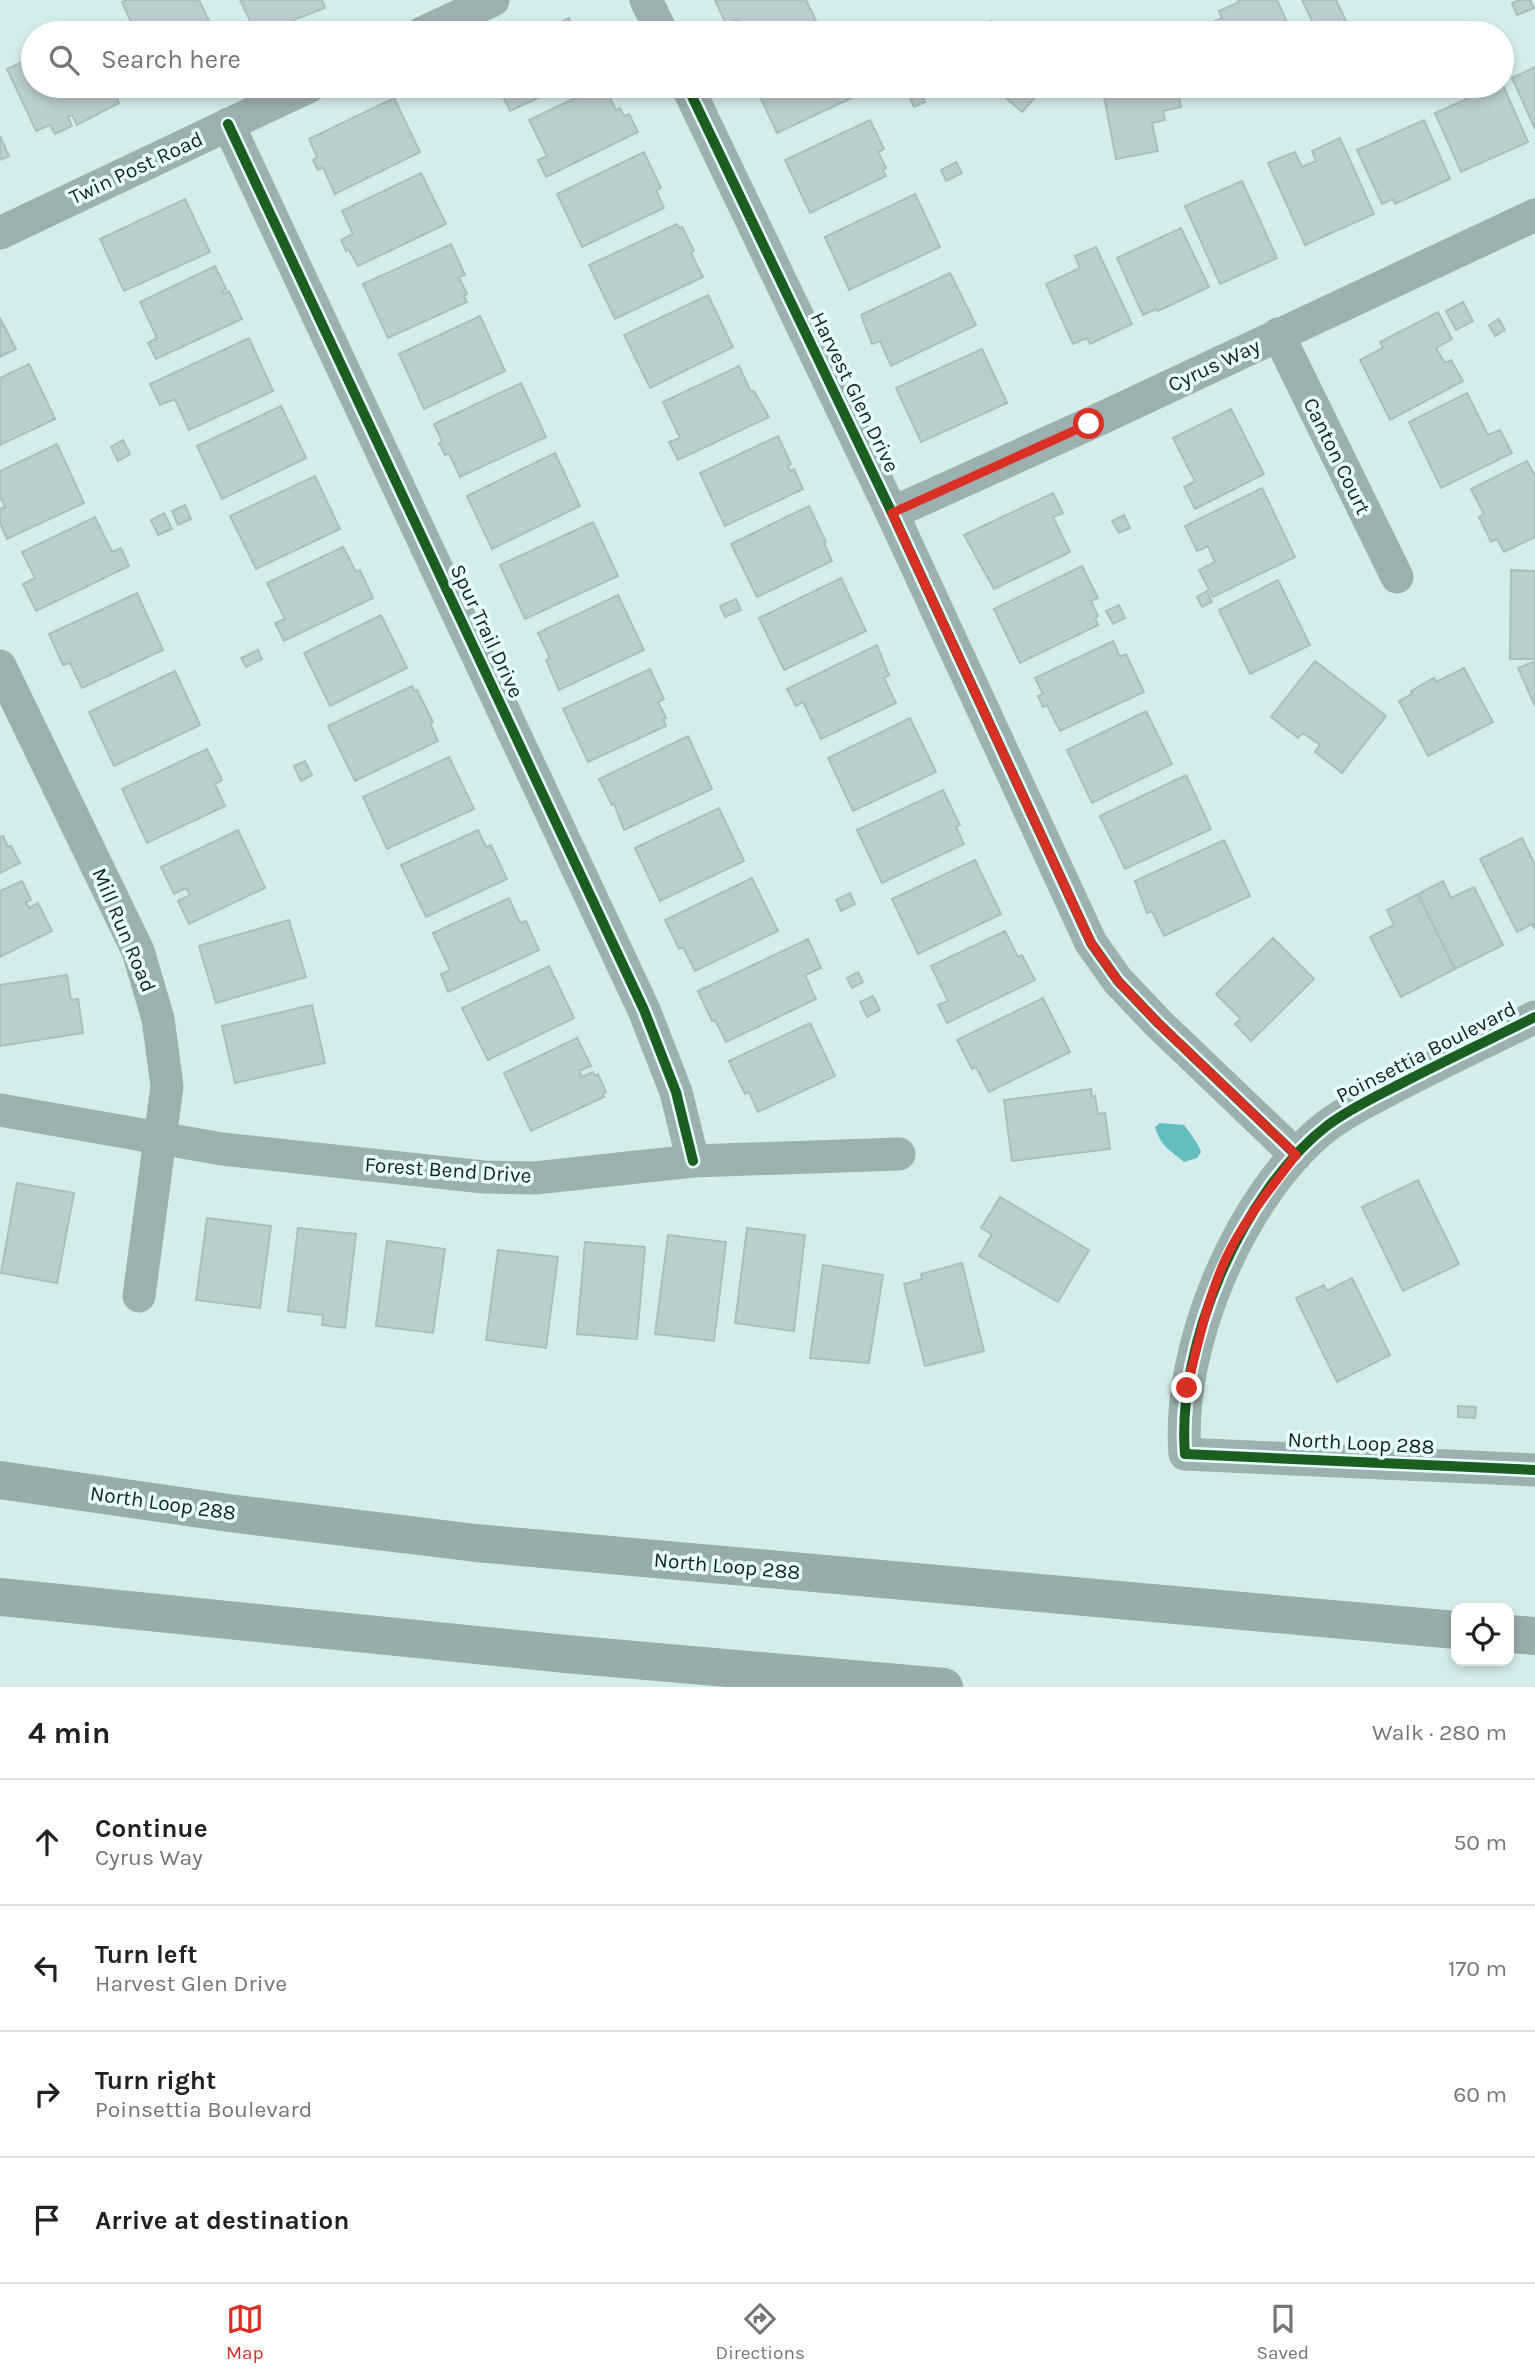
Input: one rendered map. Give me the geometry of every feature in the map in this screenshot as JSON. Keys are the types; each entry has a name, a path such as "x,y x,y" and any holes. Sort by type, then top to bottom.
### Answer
{"highway":[{"name":"North Loop 288","path":"0,1480 229,1513 476,1543 1451,1630"},
{"path":"0,1597 499,1648 944,1687"},
{"path":"1514,1634 1535,1636"}],"street":[{"path":"448,21 493,0"},
{"path":"646,0 656,21"},
{"name":"Twin Post Road","path":"0,233 284,98"},
{"name":"Harvest Glen Drive","path":"693,98 892,513 1091,943 1118,981 1142,1006 1296,1155"},
{"name":"Spur Trail Drive","path":"228,124 644,1010 676,1092 693,1161"},
{"name":"Cyrus Way","path":"892,513 1535,215"},
{"name":"Canton Court","path":"1278,334 1397,577"},
{"name":"Mill Run Road","path":"0,666 138,951 158,1019 167,1086 139,1296"},
{"name":"Poinsettia Boulevard","path":"1185,1454 1183,1429 1187,1388 1207,1311 1226,1258 1255,1208 1296,1155 1329,1125 1371,1099 1535,1017"},
{"name":"Forest Bend Drive","path":"0,1110 222,1149 484,1177 535,1178 693,1161 899,1154"},
{"name":"North Loop 288","path":"1185,1454 1535,1470"}],"water":[{"path":"1160,1123 1184,1125 1200,1149 1197,1158 1184,1162 1166,1147 1155,1127"}],"building":[{"path":"199,0 209,21 131,21 122,2"},
{"path":"240,0 322,0 325,8 291,21 250,21"},
{"path":"715,0 806,0 816,21 737,19 725,21"},
{"path":"1238,0 1277,0 1287,21 1215,21 1222,18 1219,11 1239,2"},
{"path":"1302,0 1336,0 1346,21 1312,21"},
{"path":"1530,0 1534,8 1517,15 1512,3"},
{"path":"21,63 21,98 117,98 119,103 77,125 72,115 68,117 72,126 55,134 50,125 36,131 7,69"},
{"path":"1535,67 1535,129 1514,82 1514,77"},
{"path":"394,98 420,152 335,194 323,167 318,170 313,160 317,157 309,139"},
{"path":"504,98 538,98 510,111"},
{"path":"575,98 610,98 616,110 620,108 624,116 629,114 638,132 546,177 538,160 547,156 529,120"},
{"path":"761,98 852,98 777,133"},
{"path":"910,98 923,98 925,102 914,107"},
{"path":"1006,98 1034,98 1022,112"},
{"path":"1104,98 1179,98 1181,107 1163,111 1165,120 1152,123 1158,151 1116,159"},
{"path":"1469,98 1509,98 1528,142 1461,172 1435,113"},
{"path":"870,120 884,149 878,152 886,168 883,170 886,176 810,213 785,160"},
{"path":"1424,120 1450,179 1395,204 1393,199 1382,204 1357,150"},
{"path":"0,136 9,156 0,160"},
{"path":"1340,138 1374,214 1305,245 1268,163 1295,152 1302,167 1316,161 1312,151"},
{"path":"644,152 661,188 656,190 664,208 582,247 557,194"},
{"path":"956,162 962,173 946,181 941,170"},
{"path":"421,173 446,224 358,266 341,240 353,234 342,211"},
{"path":"1242,181 1277,258 1220,284 1185,206"},
{"path":"915,194 940,247 849,290 825,237"},
{"path":"185,199 210,252 124,291 100,239"},
{"path":"677,224 679,228 682,227 694,251 691,253 703,277 615,319 589,265"},
{"path":"1181,228 1209,287 1158,311 1156,309 1143,315 1117,258"},
{"path":"451,244 465,275 459,277 467,294 464,296 467,302 388,338 363,284"},
{"path":"1096,247 1132,324 1090,344 1087,338 1073,344 1046,284 1080,268 1075,256"},
{"path":"215,266 226,289 222,291 223,294 229,291 242,319 156,359 148,343 157,338 140,302"},
{"path":"950,273 976,325 891,366 880,341 872,344 861,315"},
{"path":"708,295 733,347 650,388 624,335"},
{"path":"1463,302 1473,321 1456,330 1446,311"},
{"path":"1438,312 1452,339 1436,348 1445,363 1451,360 1463,381 1390,420 1360,360 1383,348 1380,342"},
{"path":"480,316 505,371 424,409 399,354"},
{"path":"0,318 16,349 0,357"},
{"path":"1499,319 1505,330 1495,336 1489,325"},
{"path":"249,338 273,391 189,430 175,399 160,405 150,384"},
{"path":"982,349 1007,403 921,442 896,388"},
{"path":"29,364 55,419 0,445 0,378"},
{"path":"739,366 751,392 754,391 769,417 678,460 669,442 680,438 663,402"},
{"path":"521,383 546,437 460,477 449,453 445,455 439,443 442,441 434,424"},
{"path":"1467,393 1488,435 1500,430 1512,453 1441,488 1409,422"},
{"path":"281,406 306,458 222,499 197,446"},
{"path":"1231,409 1264,474 1195,509 1184,487 1195,481 1173,438"},
{"path":"778,436 791,464 788,466 790,471 794,469 803,489 725,526 700,473"},
{"path":"123,440 130,454 118,461 111,447"},
{"path":"57,444 84,503 7,539 0,523 0,509 5,507 2,499 0,500 0,471"},
{"path":"555,453 580,506 492,549 467,496"},
{"path":"1527,461 1535,476 1535,537 1504,552 1497,539 1491,542 1479,517 1484,514 1471,489"},
{"path":"315,476 340,529 256,569 230,516"},
{"path":"1262,488 1295,557 1213,597 1199,570 1215,562 1208,546 1197,551 1185,526"},
{"path":"1053,493 1063,513 1053,517 1070,552 994,589 964,535"},
{"path":"185,505 191,519 178,525 172,511"},
{"path":"809,506 832,561 757,597 731,544"},
{"path":"164,513 172,529 158,535 151,520"},
{"path":"1124,515 1130,528 1119,533 1112,521"},
{"path":"95,517 112,552 121,548 129,566 36,611 23,584 35,578 22,552"},
{"path":"593,522 618,576 525,619 500,565"},
{"path":"343,547 356,572 360,570 373,598 284,641 275,623 285,619 267,583"},
{"path":"1082,566 1098,598 1091,601 1098,616 1095,618 1098,625 1020,663 994,609"},
{"path":"1511,570 1535,571 1535,659 1510,659"},
{"path":"841,578 866,631 784,670 759,618"},
{"path":"1278,580 1310,645 1250,674 1219,610"},
{"path":"1207,591 1212,602 1202,607 1197,597"},
{"path":"137,593 163,650 82,688 70,663 63,665 49,634"},
{"path":"618,595 644,650 559,690 546,660 550,658 538,633"},
{"path":"736,599 741,610 725,617 720,606"},
{"path":"1119,605 1125,618 1113,624 1106,611"},
{"path":"381,615 407,668 330,706 304,653"},
{"path":"1113,641 1120,657 1126,654 1144,692 1060,731 1047,705 1043,707 1038,696 1043,694 1035,678"},
{"path":"877,645 889,675 884,678 896,703 821,739 803,702 796,706 787,689"},
{"path":"258,650 262,659 246,667 241,658"},
{"path":"1315,661 1386,716 1342,773 1315,752 1320,745 1303,733 1298,738 1271,717"},
{"path":"1535,662 1535,706 1518,668"},
{"path":"1464,668 1493,722 1428,756 1399,701 1434,678 1436,682"},
{"path":"650,669 664,699 658,702 666,718 663,719 666,726 588,762 563,709"},
{"path":"175,671 200,725 114,766 89,712"},
{"path":"412,686 414,691 417,690 433,722 430,723 438,741 355,781 328,726"},
{"path":"1146,711 1172,764 1092,803 1067,750"},
{"path":"910,718 936,772 853,811 828,758"},
{"path":"688,736 712,789 624,830 614,804 612,805 599,779"},
{"path":"207,749 222,780 215,784 225,806 147,843 122,789"},
{"path":"449,757 474,809 387,849 363,797"},
{"path":"305,761 312,775 301,781 294,766"},
{"path":"1186,775 1211,829 1125,869 1100,816"},
{"path":"943,790 960,825 956,827 964,844 882,883 857,830"},
{"path":"719,808 744,861 660,901 635,848"},
{"path":"238,830 265,888 189,924 178,901 190,895 186,888 174,894 161,867"},
{"path":"478,830 486,847 491,845 507,879 426,917 401,865"},
{"path":"3,836 20,863 0,873 0,837"},
{"path":"1522,838 1535,865 1535,929 1532,924 1517,932 1480,859"},
{"path":"1224,840 1250,896 1164,936 1152,911 1147,913 1135,881"},
{"path":"975,860 1001,914 918,954 892,899"},
{"path":"752,878 778,931 695,971 683,947 679,949 665,920"},
{"path":"22,881 31,900 26,902 29,908 38,903 52,931 0,957 0,891"},
{"path":"1443,881 1451,898 1474,887 1503,945 1455,969 1418,894"},
{"path":"850,893 855,904 841,911 836,900"},
{"path":"1418,894 1455,969 1401,997 1370,937 1394,925 1387,910"},
{"path":"509,898 520,923 526,921 539,950 448,992 441,974 450,970 433,933"},
{"path":"289,920 306,977 216,1003 199,946"},
{"path":"1005,931 1018,957 1022,955 1035,980 947,1023 938,1005 948,1001 931,966"},
{"path":"1273,938 1314,979 1251,1041 1235,1024 1241,1019 1216,994"},
{"path":"808,939 821,968 805,975 816,999 726,1042 715,1020 712,1021 698,991"},
{"path":"549,966 574,1018 488,1060 462,1008"},
{"path":"858,972 863,982 852,988 847,978"},
{"path":"67,975 71,1000 78,999 83,1033 0,1046 0,985"},
{"path":"873,996 880,1010 867,1017 860,1002"},
{"path":"1043,998 1070,1052 989,1092 976,1067 972,1069 957,1040"},
{"path":"312,1005 325,1063 235,1083 222,1026"},
{"path":"810,1023 835,1076 758,1112 749,1092 745,1094 729,1061"},
{"path":"577,1038 591,1066 579,1071 582,1077 593,1072 595,1076 598,1074 606,1092 604,1097 531,1131 504,1073"},
{"path":"1091,1089 1098,1114 1105,1113 1110,1149 1012,1161 1004,1100"},
{"path":"1418,1180 1459,1264 1403,1291 1362,1207"},
{"path":"17,1183 74,1193 57,1283 1,1273"},
{"path":"1000,1197 1089,1250 1058,1302 979,1256 992,1234 981,1228"},
{"path":"207,1218 271,1226 260,1308 196,1300"},
{"path":"298,1228 356,1234 345,1328 322,1325 323,1315 288,1311"},
{"path":"747,1228 805,1235 794,1331 735,1323"},
{"path":"668,1235 726,1242 714,1341 655,1334"},
{"path":"387,1241 445,1249 433,1333 376,1326"},
{"path":"585,1242 645,1247 637,1339 577,1334"},
{"path":"498,1250 558,1257 546,1348 486,1340"},
{"path":"962,1263 984,1351 925,1366 904,1284 922,1279 921,1274"},
{"path":"823,1265 883,1275 869,1363 810,1358"},
{"path":"1352,1278 1390,1355 1337,1382 1296,1298 1324,1285 1327,1291"},
{"path":"1458,1406 1476,1407 1475,1418 1458,1417"}],"cycle path":[{"path":"693,98 892,513 1091,943 1118,981 1158,1023 1296,1155"},
{"path":"228,124 644,1010 676,1092 693,1161"},
{"path":"1535,1017 1355,1108 1328,1125 1297,1154 1268,1189 1221,1274 1191,1366 1185,1412 1185,1454 1535,1470"}],"route":[{"path":"1089,424 892,513 1091,943 1118,981 1158,1023 1296,1155 1255,1208 1226,1258 1207,1311 1187,1388"}]}
